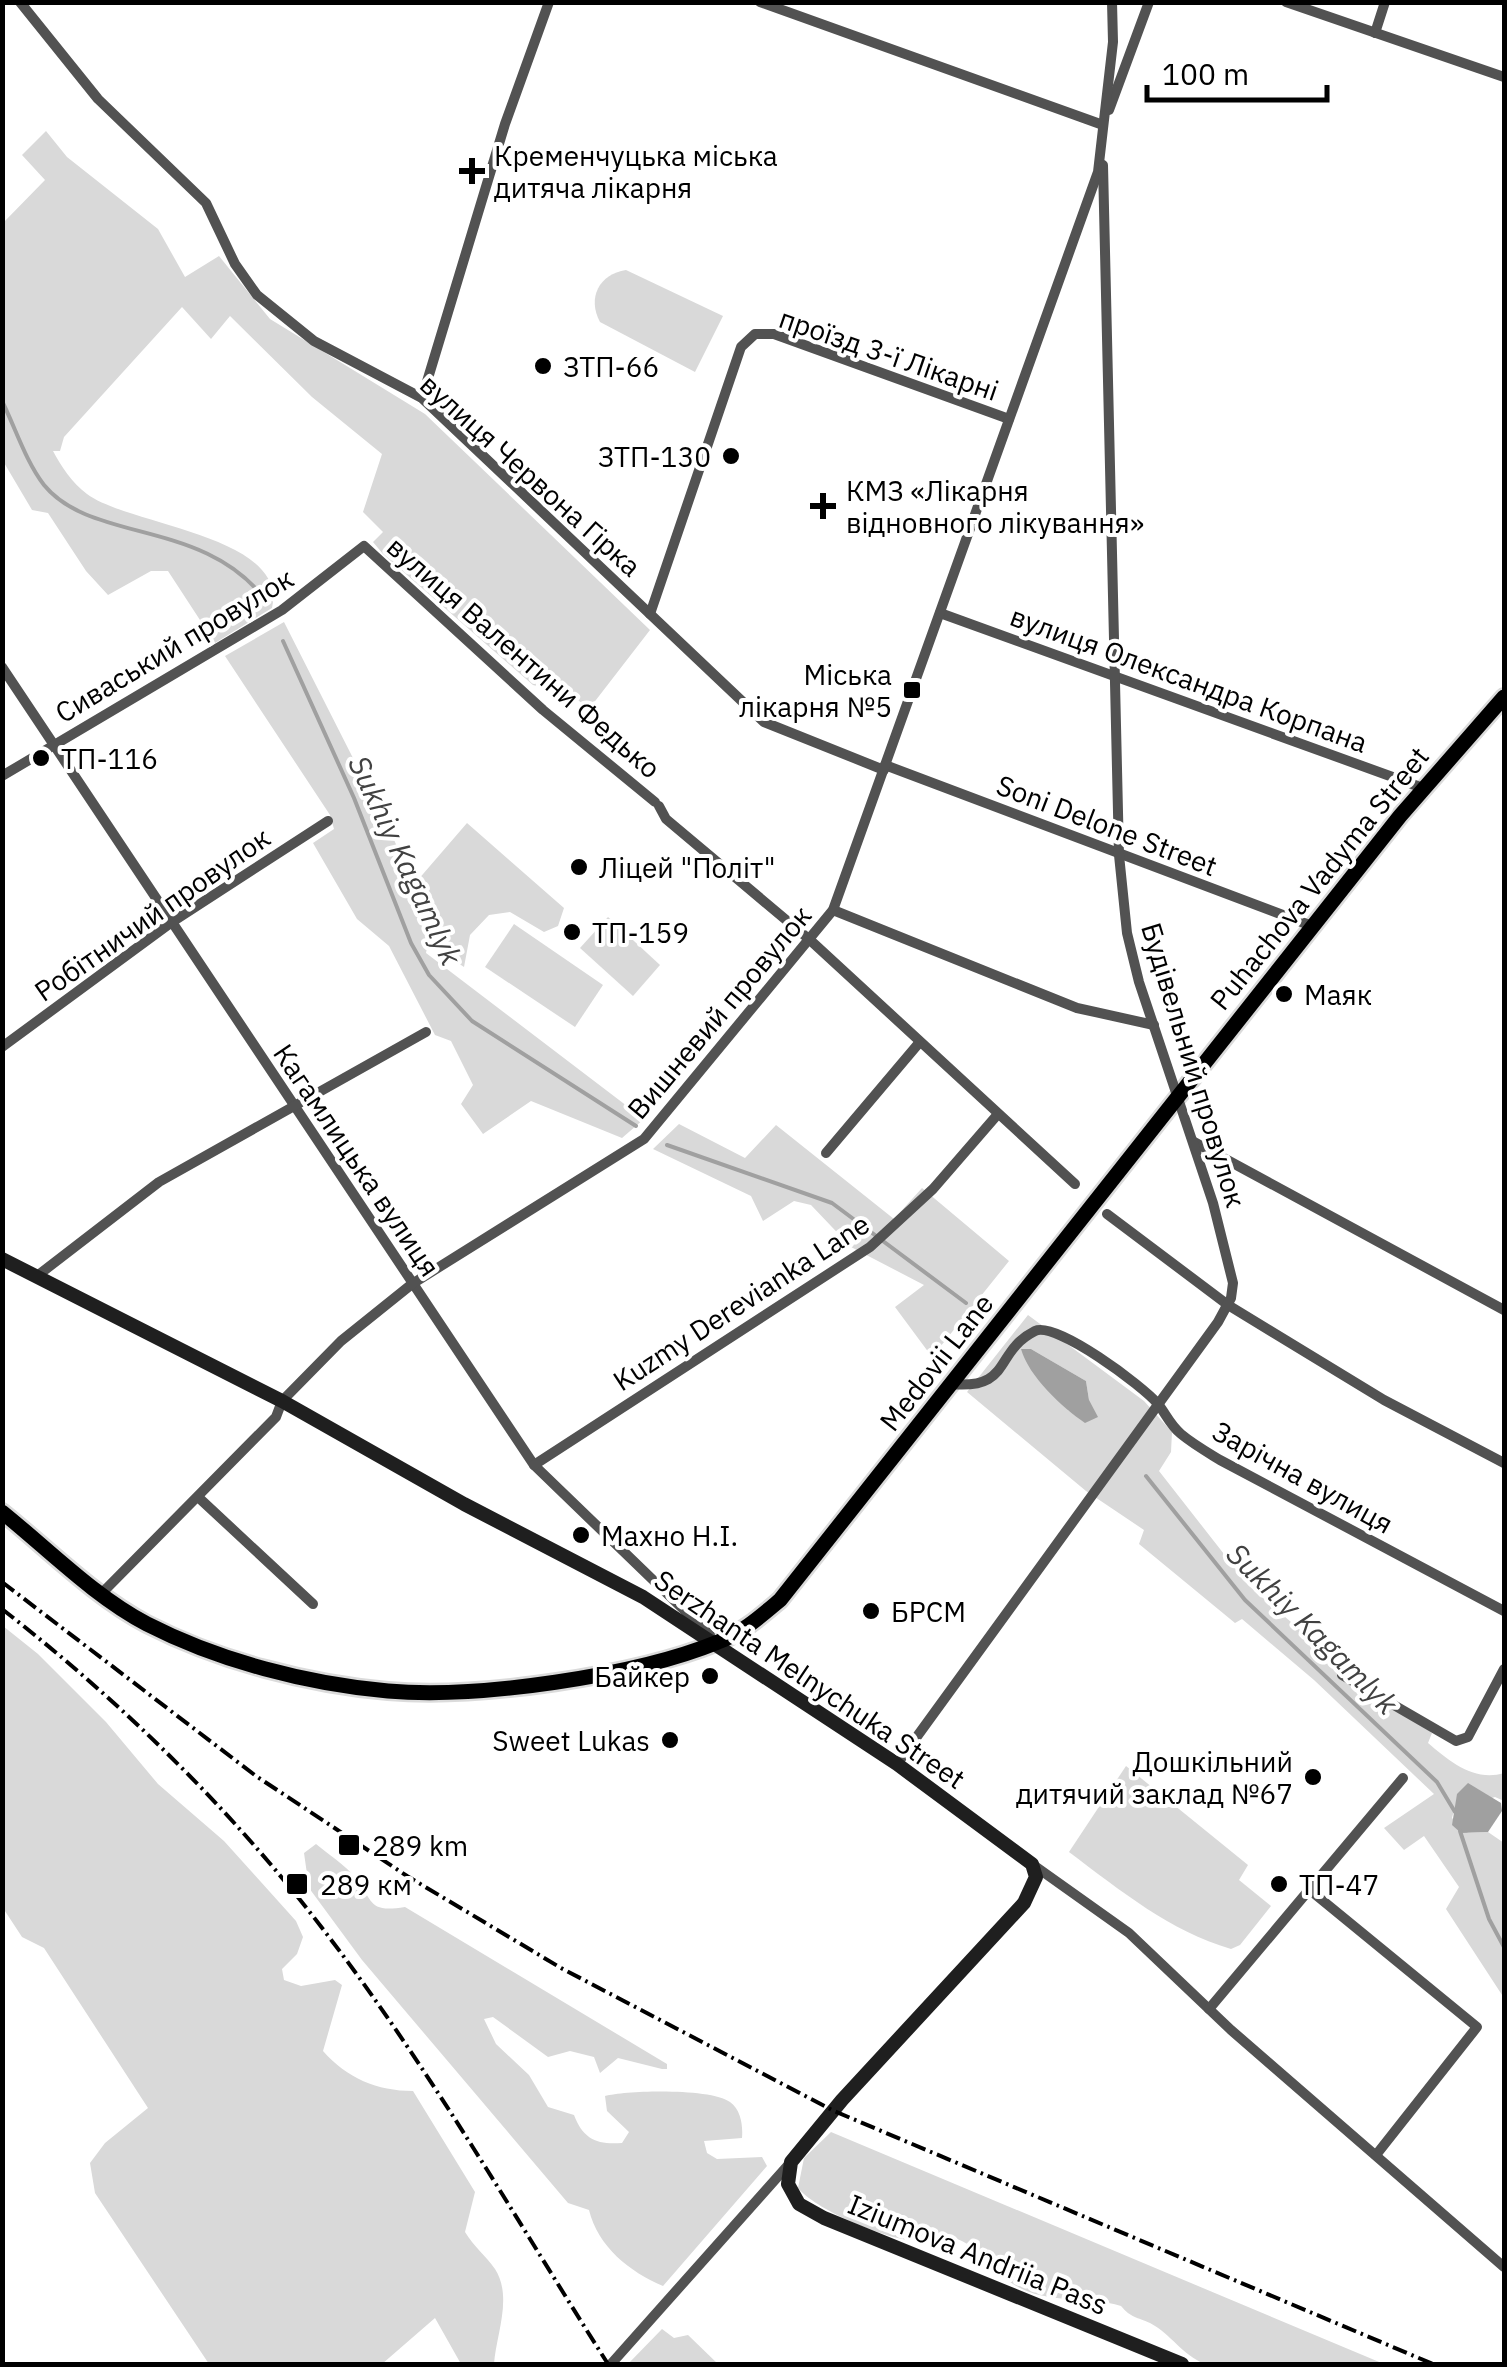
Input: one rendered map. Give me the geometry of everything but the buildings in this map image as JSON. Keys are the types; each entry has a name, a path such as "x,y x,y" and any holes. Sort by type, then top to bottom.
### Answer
{"main road":[{"name":"Puhachova Vadyma Street","path":"1178,1095 1423,788 1504,696"},
{"name":"Medovii Lane","path":"2,1512 144,1622 185,1640 336,1685 393,1692 553,1682 606,1674 718,1642 752,1624 780,1600 1178,1095"}],"street":[{"name":"вулиця Червона Гірка","path":"20,2 98,99 206,204 235,264 257,295 314,342 422,398 764,722 885,767"},
{"path":"422,398 505,124 548,2"},
{"path":"760,2 1103,125"},
{"path":"801,16 806,2"},
{"path":"1102,149 1113,42 1112,2"},
{"path":"1103,125 1149,2"},
{"path":"1286,2 1504,77"},
{"path":"1375,33 1385,2"},
{"name":"Вишневий провулок","path":"103,1592 276,1417 282,1401 341,1342 412,1284 644,1138 833,910 1102,149"},
{"name":"Будівельний провулок","path":"1102,149 1120,855 1127,934 1234,1283 1228,1305"},
{"name":"проїзд 3-ї Лікарні","path":"650,614 741,347 755,334 774,334 1009,419"},
{"name":"Сиваський провулок","path":"2,776 282,610 364,546"},
{"name":"вулиця Валентини Федько","path":"364,546 544,710 657,804 666,819 694,844 810,940 1075,1184"},
{"name":"вулиця Олександра Корпана","path":"940,613 1423,788"},
{"name":"Кагамлицька вулиця","path":"2,666 534,1464 718,1642"},
{"name":"Soni Delone Street","path":"885,767 1312,926"},
{"name":"Робітничий провулок","path":"2,1047 172,922 328,821"},
{"path":"833,910 1077,1008 1154,1025"},
{"path":"36,1276 159,1182 426,1032"},
{"path":"826,1154 919,1043"},
{"name":"Kuzmy Derevianka Lane","path":"534,1464 870,1247 893,1228 998,1114"},
{"path":"1193,1141 1504,1310"},
{"path":"1107,1214 1228,1305 1384,1400 1504,1463"},
{"name":"Serzhanta Melnychuka Street","path":"2,1259 282,1401 464,1504 586,1564 718,1642 897,1764 1129,1933 1209,2009 1504,2268"},
{"path":"897,1764 1228,1305"},
{"name":"Зарічна вулиця","path":"950,1384 975,1386 988,1382 1022,1340 1036,1331 1050,1330 1101,1359 1158,1404 1166,1420 1185,1438 1220,1460 1504,1611"},
{"path":"198,1497 313,1604"},
{"path":"1342,1674 1440,1733 1463,1740 1504,1668"},
{"path":"1209,2009 1403,1778"},
{"path":"610,2364 842,2100 1024,1903 1036,1877 1032,1864"},
{"path":"1311,1892 1477,2027 1376,2156"},
{"name":"Iziumova Andriia Pass","path":"790,2162 788,2184 799,2204 824,2218 1182,2364"}],"shaded area":[{"path":"46,131 67,157 158,229 185,277 219,256 270,319 425,414 650,630 589,709 573,696 533,685 383,554 373,542 383,532 363,512 382,454 312,397 230,316 211,339 182,307 64,437 60,451 53,451 67,474 87,494 232,548 256,564 270,583 272,608 215,643 168,571 151,571 108,595 86,571 48,513 32,510 3,461 3,223 45,180 22,155"},
{"path":"626,270 723,316 695,372 600,322 595,304 598,288 609,276"},
{"path":"284,622 392,835 431,926 426,953 644,1119 622,1138 531,1101 483,1134 461,1104 473,1085 451,1041 435,1035 389,946 357,919 313,843 334,829 330,815 225,656"},
{"path":"467,823 564,908 558,926 544,932 510,912 489,915 470,935 464,967 431,945 435,926 417,881"},
{"path":"608,917 660,965 633,996 580,948"},
{"path":"514,924 603,985 575,1027 485,967"},
{"path":"679,1124 745,1158 776,1125 894,1219 922,1188 1009,1261 932,1357 895,1307 924,1285 851,1247 811,1205 794,1201 763,1221 751,1196 653,1149"},
{"path":"1028,1315 1144,1401 1172,1432 1171,1452 1159,1471 1249,1586 1333,1658 1432,1733 1428,1743 1445,1757 1482,1775 1504,1773 1504,1801 1495,1797 1454,1810 1452,1818 1468,1833 1488,1832 1504,1843 1504,1998 1446,1909 1459,1887 1424,1836 1404,1850 1384,1828 1434,1794 1314,1680 1242,1619 1235,1623 1139,1544 1144,1530 1086,1491 967,1392","holes":["1031,1349 1086,1381 1089,1400 1069,1411"]},
{"path":"1021,1349 1031,1349 1086,1381 1089,1400 1098,1417 1085,1423 1066,1409 1039,1380"},
{"path":"3,1626 38,1654 106,1722 158,1784 224,1841 296,1921 303,1937 297,1954 282,1969 284,1980 301,1986 335,1980 342,1985 323,2051 342,2069 364,2081 387,2089 413,2091 475,2192 465,2232 495,2269 503,2292 494,2364 461,2364 435,2318 382,2364 209,2364 95,2193 90,2163 105,2143 148,2108 44,1948 22,1937 3,1908"},
{"path":"1126,1766 1248,1865 1239,1880 1271,1906 1240,1945 1231,1949 1187,1932 1127,1895 1069,1852"},
{"path":"1468,1783 1501,1803 1502,1811 1488,1832 1461,1833 1452,1825 1457,1794"},
{"path":"316,1844 351,1873 377,1906 405,1907 667,2064 667,2069 662,2069 618,2058 600,2073 594,2057 570,2051 548,2057 493,2017 484,2019 496,2044 529,2075 548,2107 574,2115 592,2139 622,2143 629,2132 607,2111 605,2096 688,2092 720,2097 734,2105 742,2138 704,2141 707,2153 717,2159 762,2157 767,2166 663,2286 617,2257 600,2236 589,2210 568,2203 362,1960 309,1888 304,1853"},
{"path":"831,2132 1384,2364 1205,2364 1121,2306 1047,2297 1022,2289 958,2239 942,2236 909,2240 866,2228 819,2205 798,2188 804,2158"},
{"path":"662,2329 674,2338 688,2335 718,2364 628,2364"}],"waterway":[{"path":"2,401 38,476 65,504 213,557 242,575 267,602"},
{"name":"Sukhiy Kagamlyk","path":"283,641 354,798 411,943 429,975 472,1021 636,1126"},
{"name":"Sukhiy Kagamlyk","path":"667,1145 832,1203 966,1303"},
{"name":"Sukhiy Kagamlyk","path":"1146,1476 1245,1600 1437,1782 1455,1812"},
{"name":"Sukhiy Kagamlyk","path":"1460,1831 1489,1919 1504,1947"}],"railway":[{"path":"2,1582 256,1776 407,1876 561,1968 834,2111 1433,2364"},
{"path":"2,1609 135,1722 217,1804 293,1891 403,2041 608,2364"}],"place":[{"name":"Кременчуцька міська дитяча лікарня","path":"472,171"},
{"name":"ЗТП-66","path":"543,366"},
{"name":"ЗТП-130","path":"731,456"},
{"name":"КМЗ «Лікарня відновного лікування»","path":"823,506"},
{"name":"Міська лікарня №5","path":"912,690"},
{"name":"ТП-116","path":"41,758"},
{"name":"Ліцей \"Політ\"","path":"579,867"},
{"name":"ТП-159","path":"572,932"},
{"name":"Маяк","path":"1284,994"},
{"name":"Махно Н.І.","path":"581,1535"},
{"name":"БРСМ","path":"871,1611"},
{"name":"Байкер","path":"710,1676"},
{"name":"Sweet Lukas","path":"670,1740"},
{"name":"Дошкільний дитячий заклад №67","path":"1313,1777"},
{"name":"289 km","path":"349,1845"},
{"name":"289 км","path":"297,1884"},
{"name":"ТП-47","path":"1279,1884"}]}
